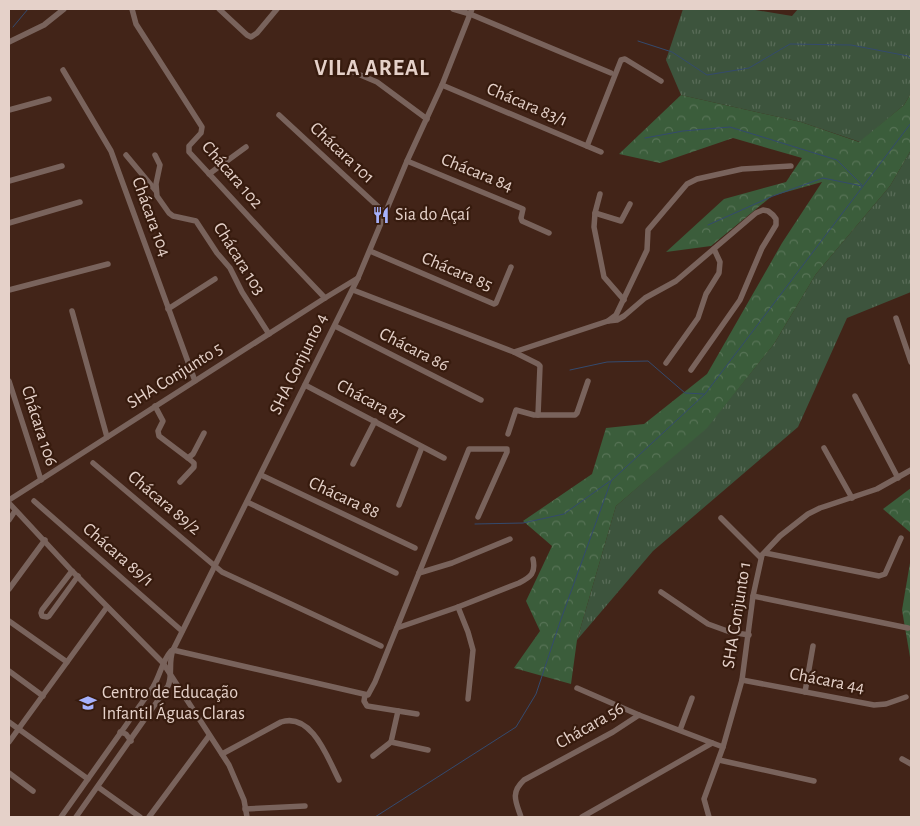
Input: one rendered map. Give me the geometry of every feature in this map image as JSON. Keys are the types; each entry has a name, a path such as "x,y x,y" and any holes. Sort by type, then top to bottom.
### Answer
{"street":[{"path":"9,42 44,25 64,9"},
{"name":"Chácara 102","path":"132,9 136,24 200,123 201,133 190,144 188,149 325,298"},
{"path":"219,9 251,37 257,33 277,9"},
{"path":"453,9 471,11 611,73"},
{"name":"SHA Conjunto 4","path":"166,690 170,680 169,662 173,650 353,290 442,85 471,11"},
{"path":"587,146 621,60 625,59 661,81"},
{"name":"Chácara 104","path":"63,70 112,151 195,381"},
{"path":"351,71 377,82 427,119"},
{"name":"Chácara 83/1","path":"442,85 601,152"},
{"path":"9,110 48,100"},
{"name":"Chácara 101","path":"279,115 385,213"},
{"path":"209,174 246,147"},
{"name":"Chácara 103","path":"126,155 156,192 169,213 196,221 217,253 230,268 242,292 269,334"},
{"path":"154,155 160,165 156,192"},
{"name":"Chácara 84","path":"408,161 523,208 521,220 549,233"},
{"path":"9,180 62,166"},
{"path":"608,321 616,315 647,250 648,230 687,184 697,179 742,169 791,166"},
{"path":"600,194 595,213 594,227 604,278 624,300"},
{"path":"9,222 80,202"},
{"path":"595,213 621,221 630,204"},
{"path":"514,352 608,321 617,320 646,298 672,284 756,213 763,210 768,211 774,215 776,225 762,248 745,291 690,370"},
{"path":"666,363 698,318 706,294 719,273 720,262 714,248"},
{"name":"Chácara 85","path":"370,251 494,304 511,267"},
{"path":"9,290 108,264"},
{"name":"SHA Conjunto 5","path":"9,501 358,278"},
{"path":"168,308 215,279"},
{"path":"340,288 346,291 349,298"},
{"path":"353,290 514,352 539,364 538,415"},
{"path":"72,311 107,437"},
{"path":"896,318 911,362"},
{"name":"Chácara 86","path":"334,326 481,400"},
{"path":"508,434 516,410 538,415 575,415 588,380"},
{"name":"Chácara 106","path":"9,381 42,480"},
{"name":"Chácara 87","path":"306,385 444,458"},
{"path":"855,396 898,478"},
{"path":"155,406 163,421 158,431 159,436 194,464 194,468 180,482"},
{"path":"353,464 375,421"},
{"path":"188,458 193,454 204,434"},
{"path":"399,505 422,447"},
{"path":"173,650 365,695 369,694 469,450 471,448 507,450 478,517"},
{"path":"824,448 852,498"},
{"name":"Chácara 89/2","path":"93,463 215,567 381,646"},
{"name":"SHA Conjunto 1","path":"709,817 704,799 723,748 742,680 753,596 763,555 780,536 808,514 820,508 877,489 911,470"},
{"name":"Chácara 88","path":"261,475 415,548"},
{"path":"9,501 15,511 45,540 72,571 170,673 235,777 247,817"},
{"name":"Chácara 89/1","path":"34,501 182,631"},
{"path":"247,502 396,573"},
{"path":"9,520 15,511"},
{"path":"721,518 763,555 879,576 885,574 900,538"},
{"path":"419,573 452,563 510,539"},
{"path":"9,589 45,540"},
{"path":"397,628 458,607 528,578 535,567 533,559"},
{"path":"72,571 42,610 42,616 49,616 78,576"},
{"path":"661,592 708,624 730,632 749,635"},
{"path":"753,596 908,628"},
{"path":"9,742 107,607"},
{"path":"458,607 473,650 468,699"},
{"path":"9,621 67,662"},
{"path":"805,692 814,646"},
{"name":"SHA Conjunto 4","path":"163,664 168,654 173,650"},
{"path":"61,817 160,675 163,664"},
{"path":"9,671 43,696"},
{"path":"160,675 170,673"},
{"name":"Chácara 44","path":"742,680 880,706 906,697"},
{"path":"76,817 166,690 173,687 180,690"},
{"path":"577,688 639,715"},
{"path":"365,695 364,701 367,706 416,714"},
{"path":"680,730 692,698"},
{"path":"373,756 391,742 398,711"},
{"name":"Chácara 56","path":"521,817 514,795 518,786 524,780 612,732 639,715 723,748"},
{"path":"129,720 133,725 140,728"},
{"path":"222,754 281,722 289,721 307,726 314,732 339,780"},
{"path":"9,722 88,779"},
{"path":"120,732 126,734 131,741"},
{"path":"149,817 209,736"},
{"path":"391,742 428,750"},
{"path":"582,817 712,743"},
{"path":"902,758 911,764"},
{"path":"719,760 814,781"},
{"path":"9,773 33,791"},
{"path":"98,787 140,817"},
{"path":"245,809 306,806"}],"green space":[{"path":"683,9 749,9 792,16 798,9 911,9 911,93 904,105 860,142 801,122 681,95 666,60"},
{"path":"911,93 911,150 890,186 816,274 774,344 707,428 616,506 577,640 571,684 514,668 540,631 526,601 552,546 523,521 592,474 606,428 644,424 707,374 782,243 822,182 772,196 711,246 666,252 724,199 786,182 802,158 733,138 660,163 619,154 681,95 801,122 859,142 904,105"},
{"path":"911,150 911,292 847,318 798,427 653,551 577,640 616,506 707,427 774,344 816,274 890,186"},
{"path":"911,488 911,533 883,509"},
{"path":"911,557 911,663 902,610"}],"waterway":[{"path":"13,27 28,9"},
{"path":"638,41 672,52 707,75 749,68 790,44 851,45 908,56 911,59"},
{"path":"375,817 516,727 536,694 611,481 705,394 911,123"},
{"path":"645,138 683,131 730,127 837,160 862,185"},
{"path":"708,225 773,196 823,178 862,186"},
{"path":"570,370 607,362 648,361 685,393 704,394"},
{"path":"475,524 523,523 564,514 610,481"}],"place":[{"name":"Sia do Açaí","path":"381,215"},
{"name":"Centro de Educação Infantil Águas Claras","path":"88,703"}],"district":[{"name":"VILA AREAL","path":"372,68"}]}
